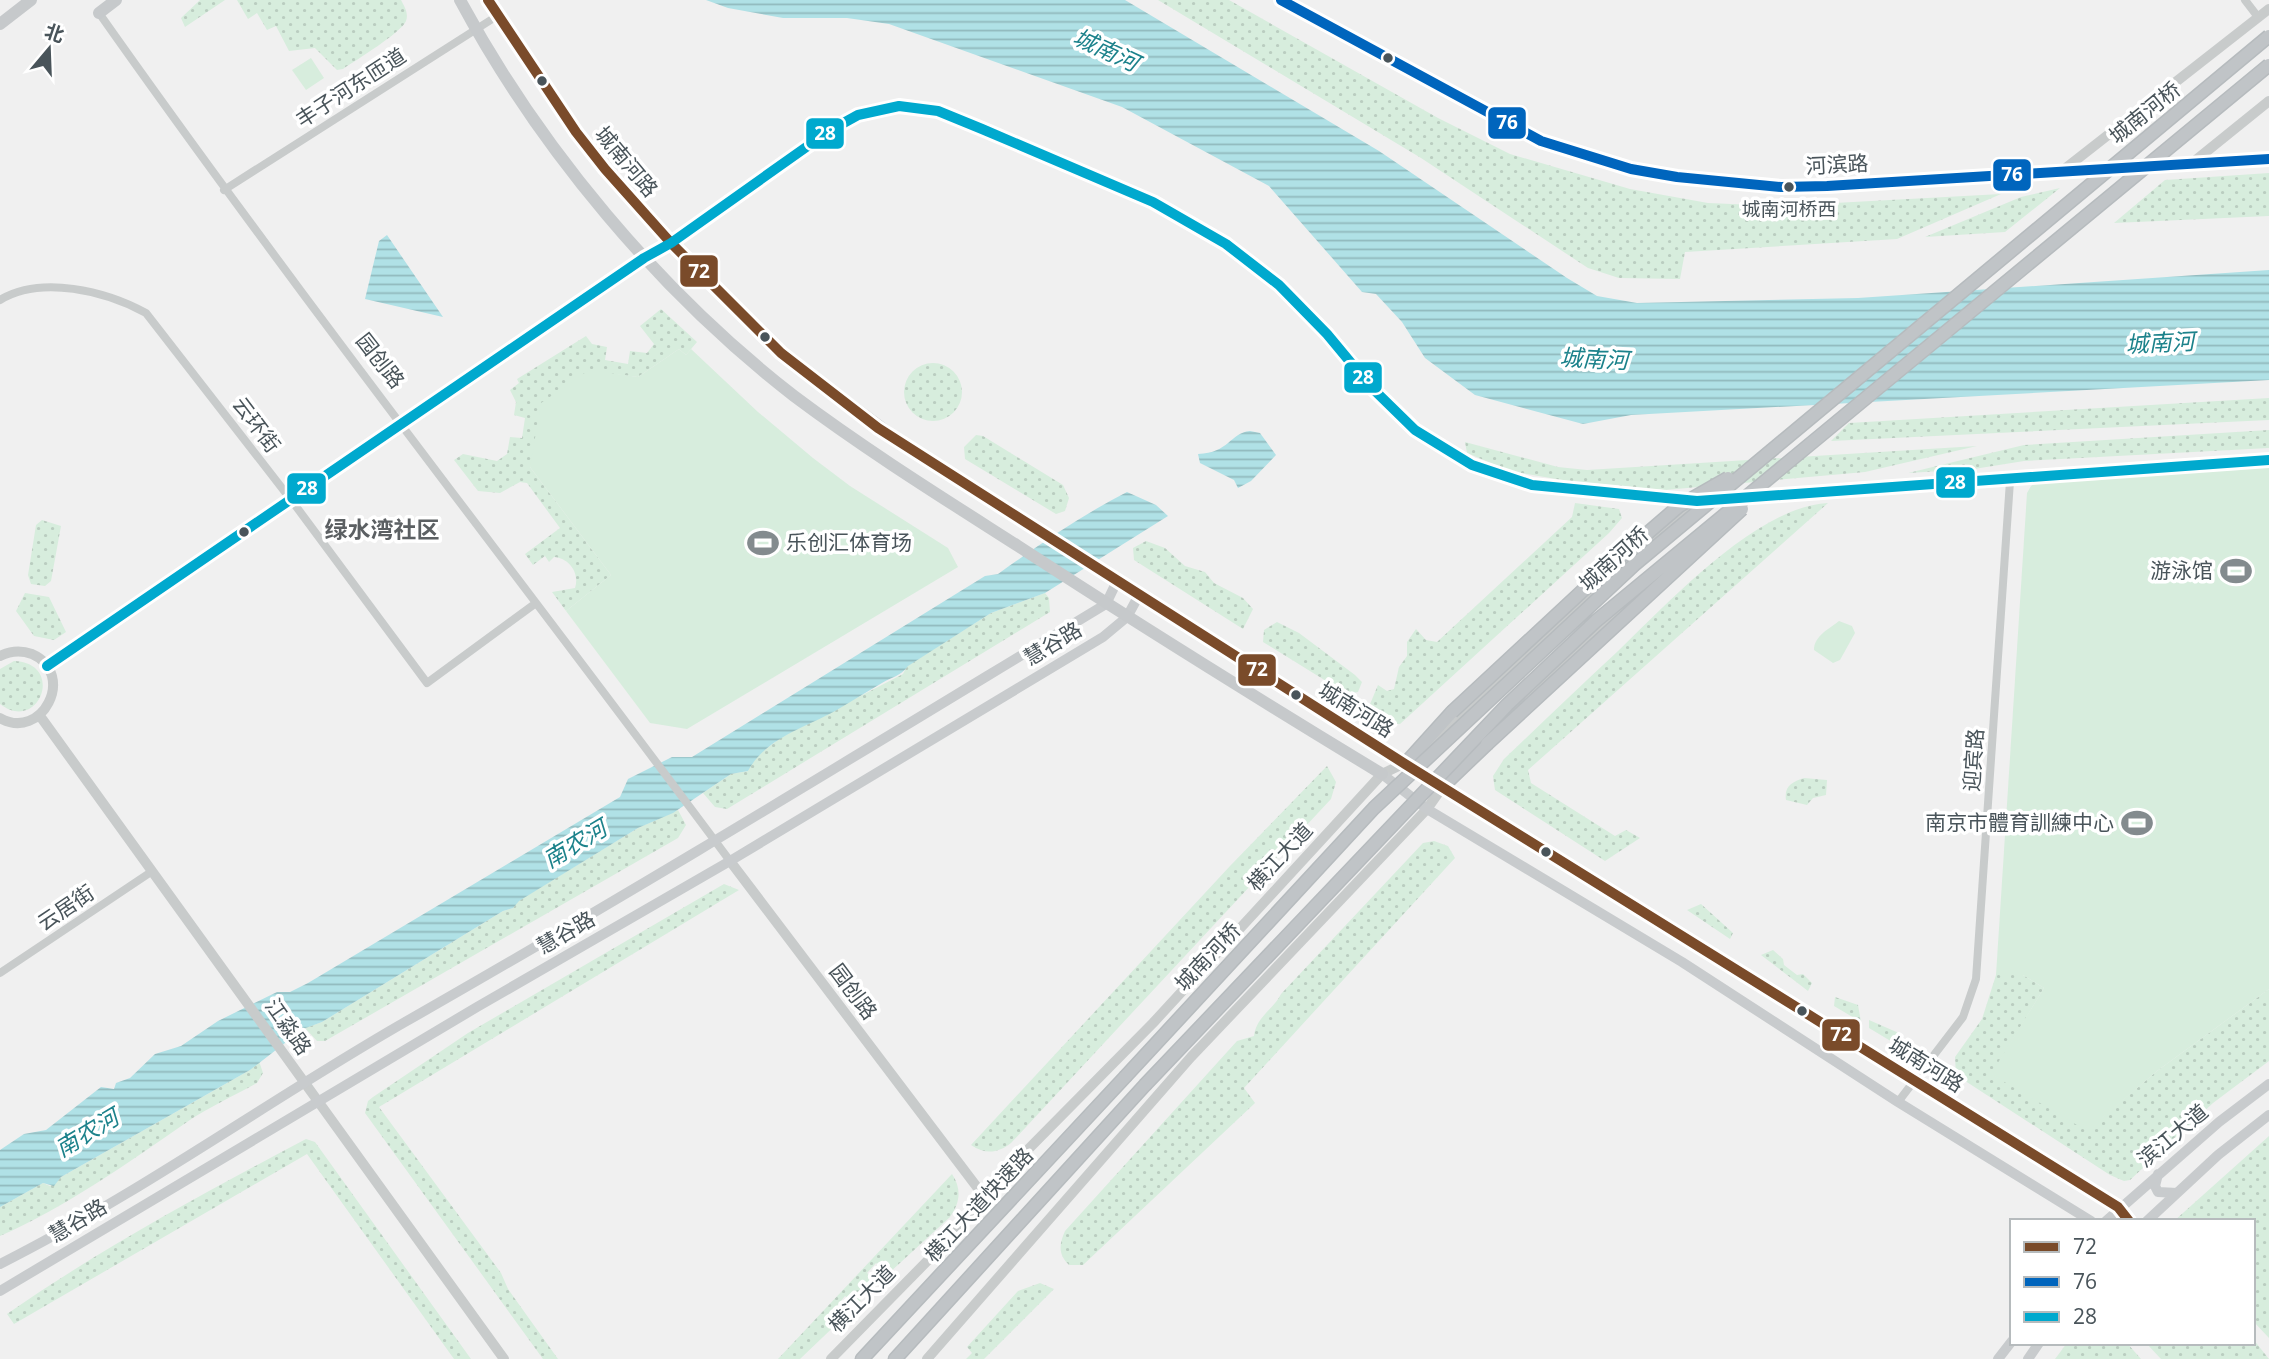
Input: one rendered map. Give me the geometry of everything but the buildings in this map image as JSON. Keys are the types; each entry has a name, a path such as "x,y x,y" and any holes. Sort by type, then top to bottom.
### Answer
{"highway":[{"name":"城南河桥","path":"1125,1077 1374,808 1634,565 2269,36"},
{"name":"城南河桥","path":"1144,1084 1507,705 1596,621 2269,65"},
{"path":"1443,786 1642,599 1716,536 1786,463"},
{"path":"1405,764 1452,712 1595,578 1679,506 1753,464"},
{"name":"横江大道快速路","path":"862,1359 1125,1077"},
{"name":"横江大道快速路","path":"895,1359 946,1306 1144,1084"},
{"path":"852,1359 920,1297"},
{"path":"902,1359 946,1306"}],"main road":[{"path":"0,24 31,0"},
{"path":"99,13 117,0"},
{"name":"城南河路","path":"460,0 524,105 588,194 645,258 747,356 794,395 938,496 1105,604 1382,774 1427,809 1682,962 1898,1102 2088,1219"},
{"name":"城南河路","path":"488,0 576,132 605,169 671,243 743,317 818,383 917,454 1405,764 2119,1207 2128,1219"},
{"path":"1105,604 1117,581"},
{"name":"慧谷路","path":"0,1291 178,1183 219,1163 477,1007 730,861 1103,637 1126,617 1139,595"},
{"name":"慧谷路","path":"0,1264 716,842 1105,604"},
{"name":"滨江大道","path":"2108,1219 2158,1174 2269,1084"},
{"name":"滨江大道","path":"2149,1219 2218,1155 2269,1115"},
{"path":"2158,1174 2155,1186 2158,1192 2177,1193"},
{"path":"1998,1359 2010,1344"}],"street":[{"path":"99,13 122,0"},
{"name":"河滨路","path":"1280,0 1497,120 1541,141 1631,169 1677,177 1782,187 2269,159"},
{"path":"2245,0 2258,17"},
{"path":"2061,172 2269,9"},
{"name":"园创路","path":"99,13 224,190 403,423 983,1195"},
{"name":"丰子河东匝道","path":"224,190 497,16"},
{"path":"2191,164 2269,101"},
{"path":"47,666 645,258 671,243 791,157 858,115 899,106 938,111 1153,202 1226,244 1279,285 1327,334 1371,387 1415,430 1472,465 1532,485 1697,501 2010,481 2269,460"},
{"name":"云环街","path":"0,300 22,291 42,288 65,290 112,298 146,313 292,501 427,683 536,603"},
{"name":"迎宾路","path":"1898,1102 1963,1017 1976,978 2010,481"},
{"path":"927,1359 1191,1058 1427,809 1481,741 1565,661 1746,499"},
{"name":"横江大道","path":"831,1359 942,1247 983,1195 1153,1023 1382,774 1405,764 1432,743 1598,586 1697,501"},
{"path":"0,656 15,651 26,652 47,666 54,684 53,695 40,716 16,723 0,718"},
{"name":"江淼路","path":"40,716 504,1359"},
{"name":"云居街","path":"0,974 151,872"}],"green space":[{"path":"200,0 225,0 185,27 181,18"},
{"path":"237,0 401,0 407,18 387,39 343,69 337,70 315,48 289,51 276,26 267,30 257,13 248,19"},
{"path":"1158,0 1229,0 1438,118 1510,154 1630,189 1708,203 1779,206 2001,194 1897,239 1685,252 1680,279 1619,278 1588,268 1421,158"},
{"path":"311,58 324,78 306,90 292,70"},
{"path":"2269,173 2269,216 2114,223 2165,180"},
{"path":"2060,188 2005,232 1925,237 2021,197"},
{"path":"661,309 697,342 686,355 679,349 638,377 589,371 530,467 611,575 566,611 552,592 575,588 576,577 572,567 559,558 554,557 549,562 545,556 533,565 525,554 560,528 527,483 520,482 500,493 478,491 454,460 463,454 497,461 507,454 510,437 522,438 525,418 514,415 516,402 510,390 519,383 517,379 586,336 592,344 607,347 605,360 628,364 630,351 647,353 654,344 640,326"},
{"name":"乐创汇体育场","path":"679,349 686,355 691,349 758,412 850,486 948,548 958,567 687,729 650,723 566,611 611,575 530,467 541,403 589,370 638,377"},
{"path":"933,363 949,368 957,376 962,392 957,408 949,416 933,421 917,416 909,408 904,392 909,376 917,368"},
{"path":"2269,398 2269,420 1831,441 1849,423"},
{"path":"2269,430 2269,448 2024,461 1974,469 1908,473 2024,445"},
{"path":"976,435 983,436 1063,485 1069,498 1065,511 1056,514 965,459 964,447"},
{"path":"1465,442 1558,467 1587,470 1977,446 1865,472 1665,490 1568,481 1510,471 1467,453"},
{"name":"南京市體育訓練中心","path":"2269,467 2269,989 2157,1071 2087,1131 1991,1074 2044,988 2023,975 1996,975 2027,493 2031,486 2041,479"},
{"path":"1575,503 1619,509 1622,518 1609,533 1400,724 1389,724 1368,709 1378,685 1387,691 1394,689 1399,667 1407,656 1407,642 1416,629 1426,640 1437,642 1572,517"},
{"path":"1828,503 1528,770 1531,783 1615,836 1626,830 1640,838 1605,861 1495,790 1493,776 1504,759 1714,561 1772,521 1801,508"},
{"path":"42,520 61,526 51,581 45,586 31,584 28,575 36,525"},
{"path":"1146,541 1165,548 1185,566 1205,572 1214,583 1243,598 1253,609 1243,629 1134,560 1133,548"},
{"path":"25,593 49,597 66,632 54,640 34,636 16,611"},
{"path":"1045,593 1049,598 1050,612 727,809 715,807 703,793 731,774 748,771 754,758 783,736 903,674 907,666 991,613"},
{"path":"1839,621 1852,626 1855,633 1840,660 1833,663 1814,650 1816,641"},
{"path":"1277,622 1299,633 1355,675 1362,682 1358,692 1347,694 1263,642 1264,630"},
{"path":"14,661 30,665 39,673 43,683 35,704 26,710 14,711 0,704 0,669"},
{"path":"1327,766 1336,782 1331,799 1011,1143 992,1152 971,1145 1230,866"},
{"path":"1804,778 1827,780 1826,795 1813,798 1807,805 1786,800 1786,791 1790,785"},
{"path":"678,810 686,825 678,838 325,1041 317,1041 305,1028 322,1022 503,911 513,908 518,901 638,828"},
{"path":"1434,841 1448,846 1455,858 1244,1088 1255,1103 1083,1265 1069,1265 1061,1249 1065,1231 1237,1041 1254,1036 1258,1024 1281,994 1423,843"},
{"path":"724,884 739,890 379,1107 501,1273 508,1289 558,1359 543,1359 365,1113 368,1101 468,1033"},
{"path":"1701,904 1733,933 1730,939 1687,910"},
{"path":"1773,950 1783,959 1784,965 1797,975 1803,974 1812,983 1808,991 1761,955"},
{"path":"1996,975 2023,975 2044,988 1992,1074 2087,1130 2157,1071 2269,989 2269,1061 2213,1103 2130,1180 2124,1181 2110,1175 1956,1075 1955,1057 1982,1019"},
{"path":"1835,997 1858,1005 1861,1022 1834,1006"},
{"path":"1869,1020 1901,1034 1901,1039 1894,1043 1869,1028"},
{"path":"259,1061 263,1073 257,1083 195,1117 73,1198 0,1236 0,1207 43,1183 50,1186 61,1177 250,1070"},
{"path":"2269,1136 2269,1338 2255,1323 2255,1219 2176,1219"},
{"path":"306,1139 315,1142 471,1359 454,1359 307,1154 14,1324 7,1314 116,1244"},
{"path":"952,1174 958,1196 950,1217 888,1274 876,1263 867,1273 872,1277 877,1271 883,1276 850,1312 844,1307 850,1300 845,1296 836,1307 846,1315 800,1359 778,1359"},
{"path":"1040,1283 1054,1289 984,1359 966,1359 972,1353 967,1347 1018,1291"},
{"path":"2255,1342 2269,1359 2161,1359 2148,1345 2255,1345"},
{"path":"2066,1345 2129,1345 2141,1359 2055,1359"}],"water":[{"name":"城南河","path":"706,0 1125,0 1379,151 1597,296 1637,303 1858,298 2269,270 2269,380 1631,415 1583,424 1475,395 1425,358 1402,322 1376,294 1362,292 1269,186 1122,107 889,24 847,18 783,18 728,8"},
{"path":"387,235 443,317 365,299 379,241"},
{"path":"1250,431 1260,433 1276,455 1251,481 1238,488 1234,480 1200,463 1198,454 1223,447 1238,435"},
{"name":"南农河","path":"1127,492 1156,505 1168,516 1045,593 991,613 899,674 775,742 748,771 731,774 673,813 638,828 519,901 513,908 503,911 322,1022 303,1029 250,1070 61,1177 54,1186 43,1183 0,1207 0,1150 24,1134 46,1130 101,1087 114,1089 116,1083 130,1078 155,1054 181,1046 218,1021 277,992 290,992 308,983 620,797 628,779 672,757 692,757 985,576 998,574 1061,530"}],"transit line":[{"name":"72","path":"488,0 576,132 671,243 781,353 878,428 1405,764 2118,1207 2127,1219"},
{"name":"76","path":"1281,0 1541,141 1631,169 1677,177 1781,187 1827,186 2269,159"},
{"name":"28","path":"47,666 644,258 671,243 829,131 858,115 899,106 938,111 982,129 1153,202 1226,244 1279,285 1327,334 1371,387 1415,430 1472,465 1532,485 1697,501 2269,460"}],"place":[{"name":"城南河桥西","path":"1789,187"},
{"name":"乐创汇体育场","path":"763,543"},
{"name":"游泳馆","path":"2236,571"},
{"name":"南京市體育訓練中心","path":"2137,823"}],"district":[{"name":"绿水湾社区","path":"382,530"}]}
